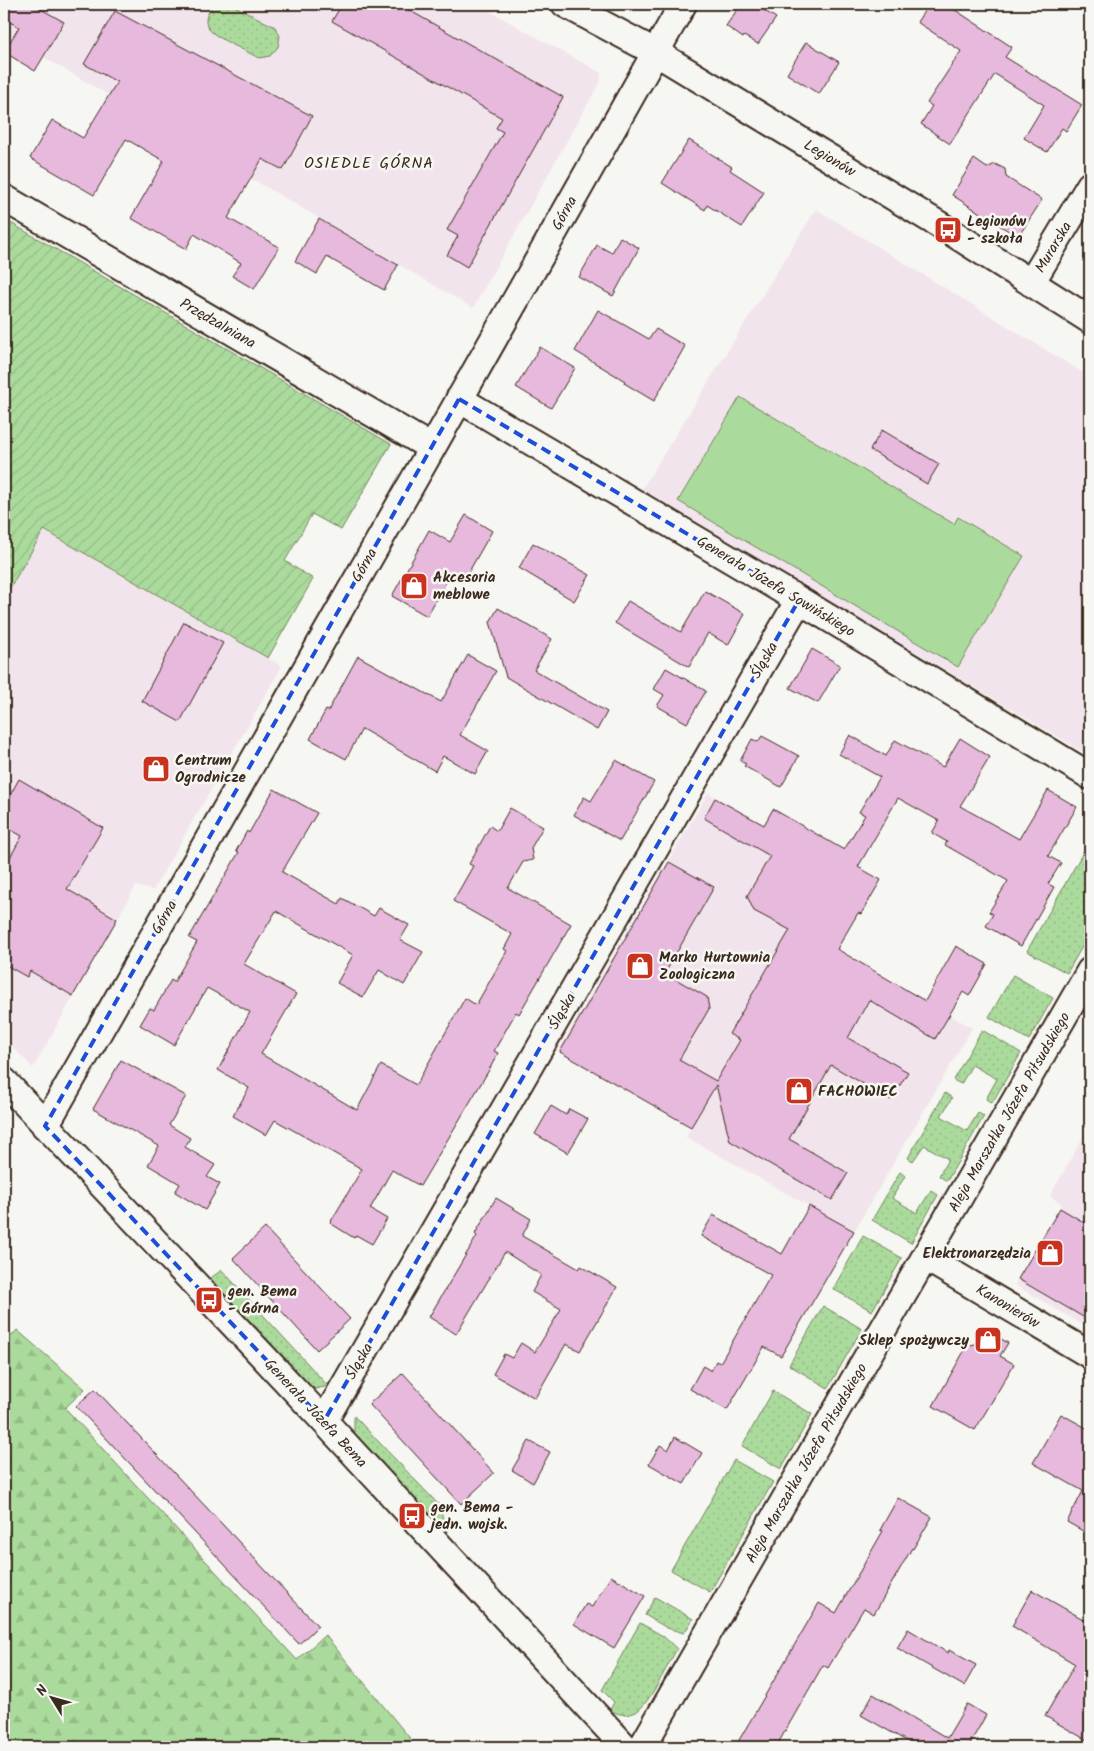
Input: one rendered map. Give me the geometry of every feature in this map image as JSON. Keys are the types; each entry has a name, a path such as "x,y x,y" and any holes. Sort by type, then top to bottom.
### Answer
{"street":[{"name":"Legionów","path":"565,4 655,52 948,230 1090,320"},
{"name":"Górna","path":"45,1126 432,448 682,4"},
{"name":"Murarska","path":"1031,283 1090,186"},
{"name":"Przędzalniana","path":"4,198 432,448"},
{"name":"Generała Józefa Sowińskiego","path":"459,399 799,600 1090,776"},
{"name":"Śląska","path":"324,1421 799,600"},
{"name":"Aleja Marszałka Józefa Piłsudskiego","path":"642,1747 1090,971"},
{"name":"Generała Józefa Bema","path":"4,1081 324,1421 625,1747"},
{"name":"Kanonierów","path":"925,1257 1090,1355"}],"highlighted area":[{"path":"459,399 799,600 324,1421 45,1126"}],"shaded area":[{"path":"4,4 477,4 601,73 600,82 473,308 4,34"},
{"path":"816,209 1090,377 1090,756 642,489"},
{"path":"44,530 282,666 153,890 136,886 33,1068 4,1038 4,598"},
{"path":"708,793 764,825 817,938 972,1028 854,1231 686,1137 691,1127 558,1051"},
{"path":"1090,1125 1090,1329 1015,1285 1062,1204 1050,1196"}],"green space":[{"path":"214,4 231,4 275,27 280,36 278,47 270,56 259,58 217,36 208,28 206,23 206,18"},
{"path":"4,219 391,444 341,530 312,514 285,561 313,579 268,658 44,530 4,598"},
{"path":"740,397 954,524 958,517 1024,556 958,667 678,501"},
{"path":"1090,840 1090,933 1067,973 1027,951"},
{"path":"1013,975 1053,998 1029,1040 989,1017"},
{"path":"982,1030 1021,1053 992,1103 986,1099 997,1079 972,1065 961,1084 953,1080"},
{"path":"945,1093 952,1098 941,1116 967,1131 978,1113 984,1116 947,1181 939,1176 948,1159 924,1145 913,1161 908,1158"},
{"path":"900,1172 905,1176 892,1198 917,1213 931,1190 938,1195 911,1243 872,1220"},
{"path":"863,1236 902,1258 872,1311 833,1289"},
{"path":"222,1270 328,1386 316,1389 306,1384 209,1279"},
{"path":"823,1306 862,1329 828,1388 789,1365"},
{"path":"17,1330 85,1389 65,1408 297,1660 325,1635 417,1747 4,1747 4,1344"},
{"path":"773,1391 812,1414 781,1469 742,1446"},
{"path":"354,1416 439,1505 448,1535 361,1444 354,1432"},
{"path":"734,1460 773,1482 710,1592 671,1570"},
{"path":"655,1597 693,1619 684,1633 667,1628 645,1615"},
{"path":"640,1623 663,1636 677,1649 653,1692 641,1708 633,1713 620,1714 610,1710 614,1702 602,1690"}],"building":[{"path":"4,4 32,4 64,22 35,71 4,52 19,27 4,19"},
{"path":"342,4 398,4 563,97 467,267 447,255 458,236 447,230 503,132 496,128 502,118 332,21"},
{"path":"741,4 754,4 776,18 758,44 744,36 743,38 726,26"},
{"path":"929,4 946,4 1012,47 1005,57 1082,105 1066,131 1062,128 1047,152 1024,138 1044,105 995,74 950,144 921,124 932,106 927,103 961,51 917,22"},
{"path":"115,11 312,116 283,170 262,159 228,218 279,247 254,289 232,276 241,263 194,234 186,249 131,218 164,161 126,139 94,195 30,158 52,120 83,138 117,82 84,64"},
{"path":"806,42 839,62 819,94 787,74"},
{"path":"689,140 732,167 730,170 764,192 742,227 707,205 705,210 662,183"},
{"path":"974,159 987,168 995,164 1005,169 1006,177 1042,200 1018,237 952,195"},
{"path":"319,219 398,265 384,290 327,257 317,274 295,261"},
{"path":"620,237 639,248 613,296 579,277 597,245 612,253"},
{"path":"598,310 649,339 656,329 685,346 654,401 575,351"},
{"path":"540,347 575,368 551,408 516,387"},
{"path":"882,430 939,464 927,484 870,450"},
{"path":"466,515 492,531 463,582 450,575 427,616 392,596 429,530 450,542"},
{"path":"533,543 590,575 574,601 519,568"},
{"path":"705,591 745,614 728,645 708,633 689,667 615,623 628,601 681,632"},
{"path":"498,608 552,639 534,670 607,712 597,730 506,677 490,622"},
{"path":"184,622 223,643 180,722 142,701"},
{"path":"812,649 840,665 818,703 790,688"},
{"path":"468,655 496,671 460,735 488,751 475,774 443,756 435,771 362,729 346,759 310,739 326,710 328,711 358,656 441,702"},
{"path":"666,668 706,691 687,723 657,706 664,695 654,689"},
{"path":"850,735 886,756 895,740 943,767 960,738 990,757 960,806 1019,839 1048,790 1077,807 1048,856 1061,863 1048,884 1054,887 1021,946 986,926 993,914 989,912 1008,881 945,845 947,842 932,833 939,821 898,798 858,867 881,880 861,914 858,913 837,949 925,1001 956,946 987,964 969,996 963,992 935,1039 869,1000 848,1038 908,1072 891,1100 831,1065 789,1139 848,1173 832,1200 730,1141 716,1085 691,1127 560,1052 669,862 714,887 665,973 707,997 709,1009 679,1060 716,1081 740,1040 729,1034 790,930 754,911 747,896 770,856 704,818 715,798 764,825 773,809 844,850 865,815 859,812 880,777 839,754"},
{"path":"762,736 799,756 781,787 744,766 746,764 740,761 752,739 758,742"},
{"path":"616,760 654,782 620,841 574,815 584,797 591,801"},
{"path":"19,779 103,828 67,889 117,919 73,996 30,971 27,977 4,964 4,868 22,836 4,826 4,806"},
{"path":"274,789 317,813 282,872 339,904 342,898 374,916 379,908 409,925 400,940 423,952 404,985 379,970 363,997 337,983 353,955 276,911 244,964 296,994 261,1054 357,1110 381,1065 416,1085 465,998 476,1005 507,951 504,949 512,934 453,901 473,866 469,864 490,826 497,831 510,808 543,827 531,848 533,860 523,862 508,888 571,924 519,1014 516,1012 494,1051 498,1053 489,1070 420,1186 392,1170 370,1209 387,1219 372,1244 356,1235 354,1238 330,1223 362,1169 275,1120 266,1135 233,1116 249,1088 218,1070 250,1012 207,988 174,1045 140,1025 150,1008 154,1010 171,980 174,982 197,942 189,938 239,852 236,851 247,831 249,833"},
{"path":"121,1060 186,1096 169,1125 190,1138 185,1147 215,1165 207,1177 220,1184 205,1210 175,1192 180,1184 148,1165 159,1146 93,1109"},
{"path":"551,1106 566,1115 569,1109 588,1119 568,1153 535,1134"},
{"path":"496,1198 531,1219 522,1236 579,1269 581,1266 617,1287 580,1351 566,1344 535,1398 493,1374 504,1354 512,1358 521,1343 535,1352 561,1309 532,1292 541,1275 505,1252 456,1334 429,1317 477,1236 475,1234"},
{"path":"809,1206 854,1231 781,1356 764,1347 727,1410 690,1389 703,1366 711,1371 716,1361 720,1363 771,1275 701,1236 713,1215 782,1254"},
{"path":"1060,1208 1090,1226 1090,1321 1018,1279"},
{"path":"265,1228 350,1319 317,1350 233,1258"},
{"path":"986,1330 1008,1343 1000,1356 1014,1364 975,1430 933,1406 967,1346 978,1343"},
{"path":"403,1373 494,1473 461,1504 369,1404"},
{"path":"95,1389 318,1626 299,1644 76,1406"},
{"path":"1061,1414 1090,1430 1090,1535 1067,1522 1083,1491 1033,1463"},
{"path":"675,1437 702,1453 684,1484 649,1464 660,1445 668,1450"},
{"path":"529,1441 550,1452 533,1483 512,1470"},
{"path":"898,1498 932,1517 874,1614 864,1608 828,1668 823,1665 776,1747 735,1747 819,1603 836,1613 883,1531 880,1530"},
{"path":"611,1576 645,1596 614,1648 574,1624 586,1604 592,1607"},
{"path":"1032,1590 1090,1623 1090,1742 1045,1716 1075,1664 1012,1626"},
{"path":"908,1629 948,1653 949,1650 976,1665 964,1686 897,1648"},
{"path":"873,1694 947,1738 967,1704 986,1715 968,1747 917,1747 861,1715"}],"place":[{"name":"Legionów - szkoła","path":"948,230"},
{"name":"Akcesoria meblowe","path":"414,586"},
{"name":"Centrum Ogrodnicze","path":"156,769"},
{"name":"Marko Hurtownia Zoologiczna","path":"640,966"},
{"name":"FACHOWIEC","path":"799,1091"},
{"name":"Elektronarzędzia","path":"1050,1253"},
{"name":"gen. Bema - Górna","path":"209,1300"},
{"name":"Sklep spożywczy","path":"988,1340"},
{"name":"gen. Bema - jedn. wojsk.","path":"412,1516"}],"district":[{"name":"OSIEDLE GÓRNA","path":"369,162"}]}
